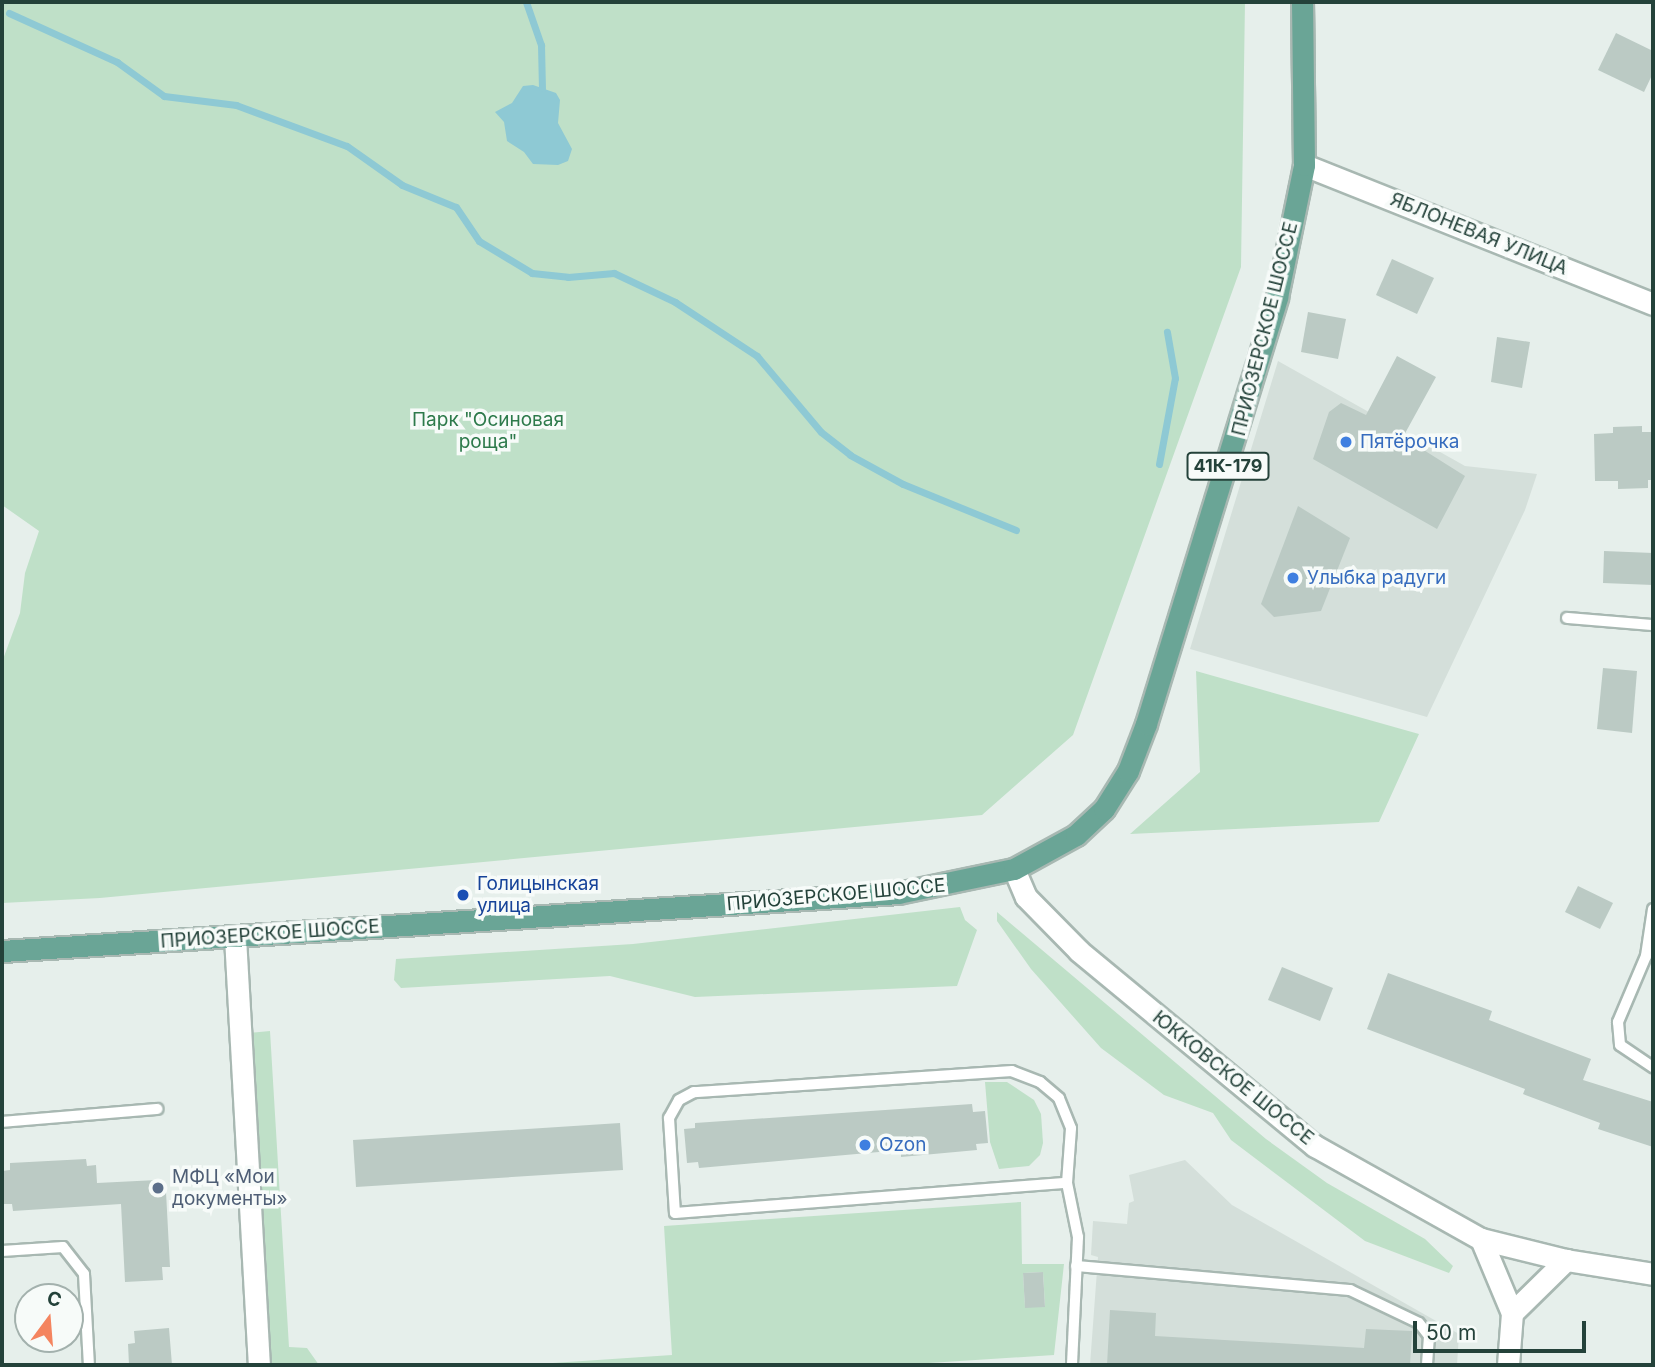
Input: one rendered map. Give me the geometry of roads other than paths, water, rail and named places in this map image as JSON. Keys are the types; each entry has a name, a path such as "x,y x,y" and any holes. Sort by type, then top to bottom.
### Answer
{"main road":[{"name":"ПРИОЗЕРСКОЕ ШОССЕ","path":"2,951 898,893 1014,869 1076,835 1104,809 1128,771 1232,454 1277,297 1304,165 1303,2"}],"street":[{"name":"ЯБЛОНЕВАЯ УЛИЦА","path":"1304,165 1653,304"},
{"name":"ЮККОВСКОЕ ШОССЕ","path":"1014,869 1026,897 1046,920 1289,1127 1481,1239 1566,1260 1653,1274"},
{"path":"235,937 259,1365"},
{"path":"1481,1239 1512,1313 1508,1365"},
{"path":"1512,1313 1566,1260"}],"lane":[{"path":"1567,618 1653,625"},
{"path":"1653,909 1646,956 1618,1022 1620,1045 1653,1067"},
{"path":"1067,1183 675,1213 669,1118 679,1100 694,1092 1012,1071 1040,1082 1059,1098 1071,1128 1067,1183 1077,1218 1072,1365"},
{"path":"2,1122 157,1109"},
{"path":"2,1251 63,1247 84,1274 89,1365"},
{"path":"1076,1266 1350,1290 1419,1323 1429,1336 1427,1365"}],"water":[{"path":"533,85 556,93 560,100 558,123 572,149 568,161 558,165 533,164 524,152 507,141 504,122 495,112 512,103 523,86"}],"waterway":[{"path":"526,2 541,45 542,88"},
{"path":"9,13 117,62 164,96 236,105 347,146 402,185 456,207 479,241 532,273 568,277 614,273 675,302 757,356 821,432 850,455 903,484 1016,530"},
{"path":"1159,464 1175,378 1167,332"}],"place":[{"name":"Пятёрочка","path":"1346,442"},
{"name":"Улыбка радуги","path":"1293,578"},
{"name":"Голицынская улица","path":"463,895"},
{"name":"Ozon","path":"865,1145"},
{"name":"МФЦ «Мои документы»","path":"158,1188"}],"park label":[{"name":"Парк \"Осиновая роща\"","path":"488,431"}]}
